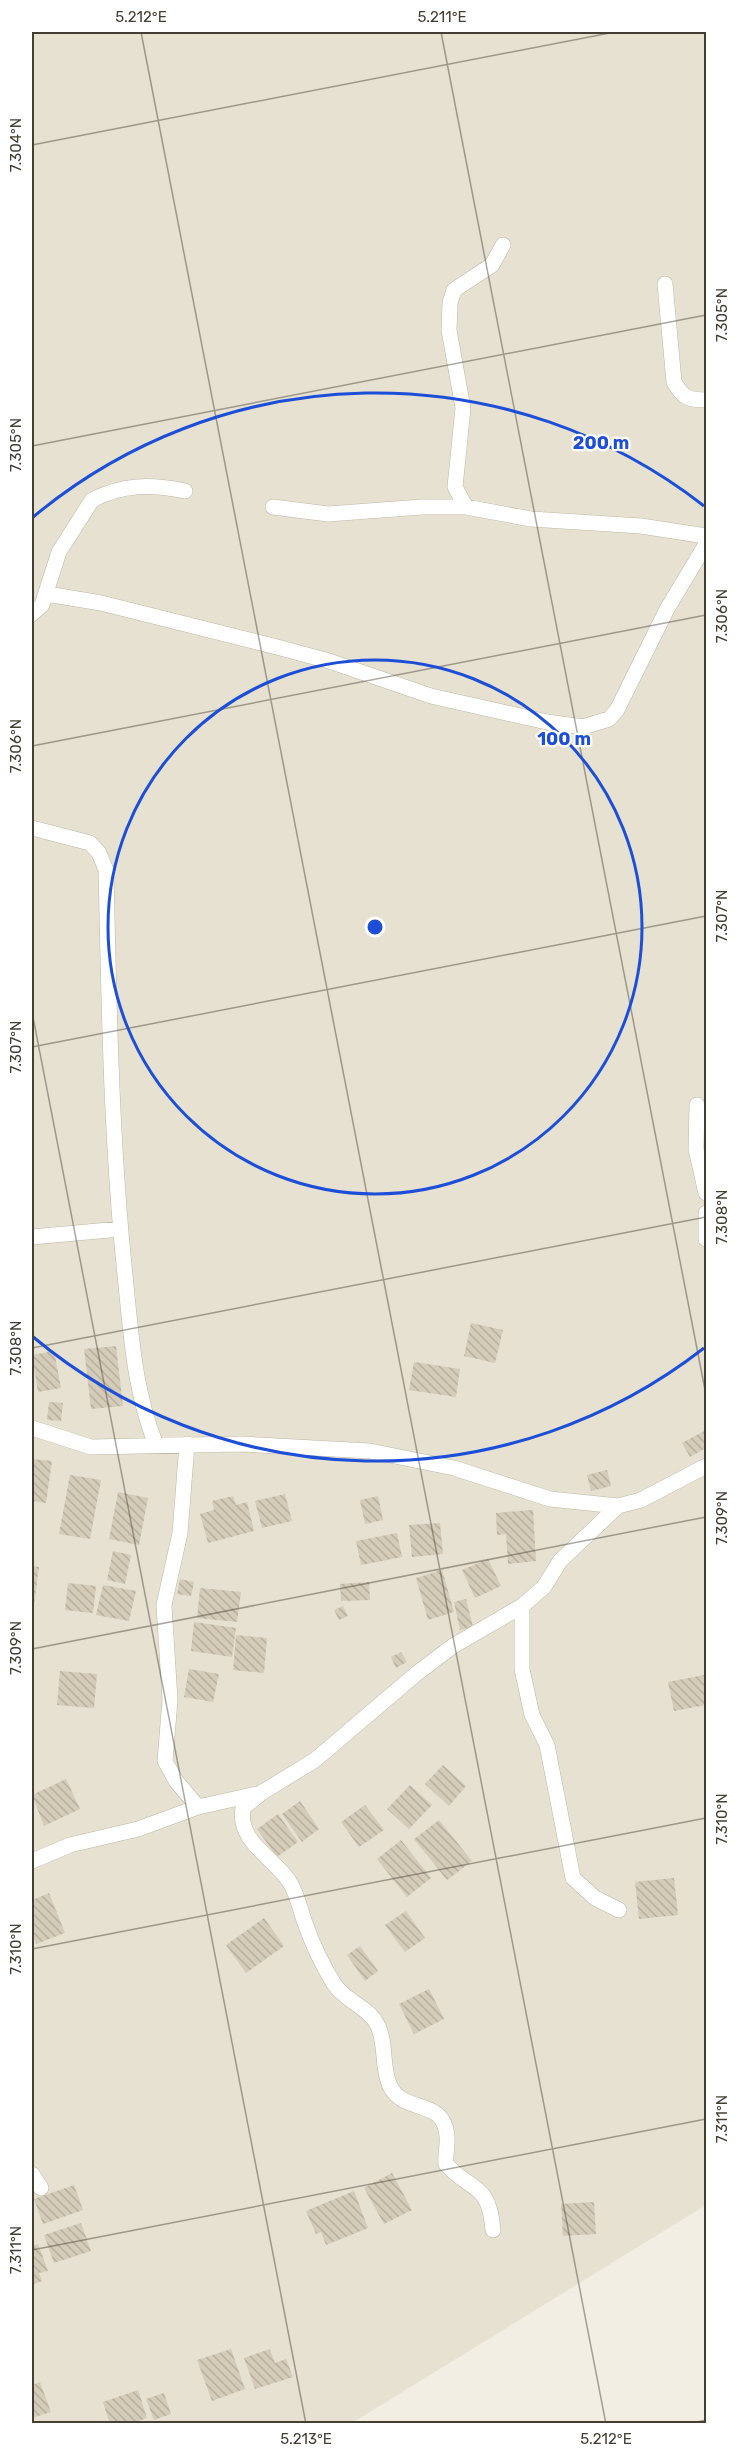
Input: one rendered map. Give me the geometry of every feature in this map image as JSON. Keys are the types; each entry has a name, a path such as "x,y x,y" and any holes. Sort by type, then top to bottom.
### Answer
{"street":[{"path":"466,507 455,487 463,408 449,330 450,303 454,290 492,265 503,245"},
{"path":"665,284 674,382 681,394 690,400 706,400"},
{"path":"32,614 42,606 59,552 92,500 140,485 163,485 185,490"},
{"path":"273,507 327,514 422,507 466,507 531,519 641,526 706,536"},
{"path":"47,594 101,603 277,647 329,661 431,696 583,727 609,719 616,710 667,609 706,544"},
{"path":"32,828 90,843 99,853 106,870 109,1059 120,1229 136,1374 144,1416 156,1445"},
{"path":"697,1105 696,1149 706,1193"},
{"path":"706,1213 706,1239"},
{"path":"32,1237 120,1229"},
{"path":"32,1428 91,1446 241,1444 370,1451 454,1468 550,1499 618,1506 641,1500 706,1466"},
{"path":"187,1444 180,1533 164,1605 170,1700 165,1761 176,1781 198,1807"},
{"path":"493,2230 491,2207 483,2195 446,2164 447,2136 439,2115 430,2108 407,2102 390,2087 377,2025 371,2015 342,1994 333,1983 317,1951 288,1879 245,1833 241,1818 243,1808 261,1793 315,1760 416,1674 453,1646 522,1606 544,1587 560,1561 618,1506"},
{"path":"522,1606 522,1669 532,1715 547,1745 573,1878 595,1898 619,1910"},
{"path":"32,1862 70,1845 138,1830 198,1807 261,1793"},
{"path":"32,2174 41,2188"}],"shaded area":[{"path":"32,32 706,32 706,2205 352,2423 32,2424"}],"building":[{"path":"471,1323 503,1330 495,1363 464,1356"},
{"path":"116,1346 123,1406 91,1409 84,1349"},
{"path":"54,1351 61,1388 38,1392 32,1355"},
{"path":"414,1362 460,1369 456,1397 409,1390"},
{"path":"49,1402 63,1403 61,1421 47,1420"},
{"path":"706,1430 706,1448 690,1457 682,1443"},
{"path":"32,1459 52,1461 46,1503 32,1501"},
{"path":"607,1470 611,1486 591,1491 587,1475"},
{"path":"70,1475 101,1480 90,1539 59,1534"},
{"path":"118,1492 148,1498 139,1545 109,1539"},
{"path":"285,1494 292,1521 262,1528 255,1501"},
{"path":"233,1496 236,1505 247,1502 254,1531 208,1543 200,1514 214,1510 212,1501"},
{"path":"378,1496 383,1520 365,1524 360,1500"},
{"path":"533,1510 536,1561 508,1564 506,1534 497,1535 496,1513"},
{"path":"440,1523 443,1554 412,1557 409,1525"},
{"path":"397,1533 402,1557 361,1565 356,1541"},
{"path":"113,1551 131,1555 125,1584 107,1580"},
{"path":"488,1559 501,1586 475,1598 462,1570"},
{"path":"32,1566 39,1567 33,1612 32,1612"},
{"path":"442,1570 454,1612 428,1620 416,1578"},
{"path":"180,1579 194,1582 191,1596 177,1594"},
{"path":"369,1582 370,1600 341,1601 340,1584"},
{"path":"68,1583 96,1586 93,1613 65,1610"},
{"path":"103,1585 136,1591 129,1621 96,1615"},
{"path":"200,1588 241,1592 237,1622 197,1618"},
{"path":"466,1599 473,1627 460,1630 454,1602"},
{"path":"343,1606 348,1616 339,1620 334,1610"},
{"path":"194,1622 236,1628 232,1657 191,1651"},
{"path":"236,1635 267,1638 264,1673 233,1670"},
{"path":"401,1652 407,1662 396,1668 391,1657"},
{"path":"189,1669 219,1674 213,1702 184,1697"},
{"path":"60,1671 97,1674 94,1708 57,1705"},
{"path":"704,1675 706,1705 674,1711 668,1682"},
{"path":"443,1765 466,1786 449,1806 425,1784"},
{"path":"66,1779 80,1809 44,1826 32,1795"},
{"path":"410,1785 432,1805 409,1829 387,1809"},
{"path":"300,1801 319,1829 302,1842 282,1814"},
{"path":"365,1805 384,1830 359,1847 341,1822"},
{"path":"278,1814 298,1842 277,1857 257,1829"},
{"path":"439,1820 472,1861 447,1880 414,1839"},
{"path":"401,1840 431,1878 407,1897 377,1859"},
{"path":"674,1878 678,1915 639,1919 635,1882"},
{"path":"49,1893 65,1933 36,1944 32,1933 32,1900"},
{"path":"406,1911 425,1938 405,1952 385,1925"},
{"path":"264,1918 284,1946 246,1973 226,1945"},
{"path":"360,1946 378,1971 365,1981 347,1955"},
{"path":"429,1989 444,2019 414,2034 399,2004"},
{"path":"392,2173 412,2210 384,2224 364,2188"},
{"path":"74,2185 83,2210 43,2224 34,2199"},
{"path":"354,2191 368,2228 326,2245 321,2232 316,2234 306,2211"},
{"path":"594,2202 596,2234 563,2236 561,2204"},
{"path":"81,2223 91,2251 54,2263 44,2235"},
{"path":"38,2244 48,2271 39,2273 42,2281 32,2285 32,2246"},
{"path":"231,2349 245,2389 212,2401 197,2360"},
{"path":"270,2349 275,2363 286,2359 293,2377 255,2389 244,2358"},
{"path":"40,2382 51,2412 32,2418 32,2385"},
{"path":"138,2390 147,2418 131,2424 110,2424 103,2402"},
{"path":"164,2393 171,2414 154,2420 146,2399"}]}
